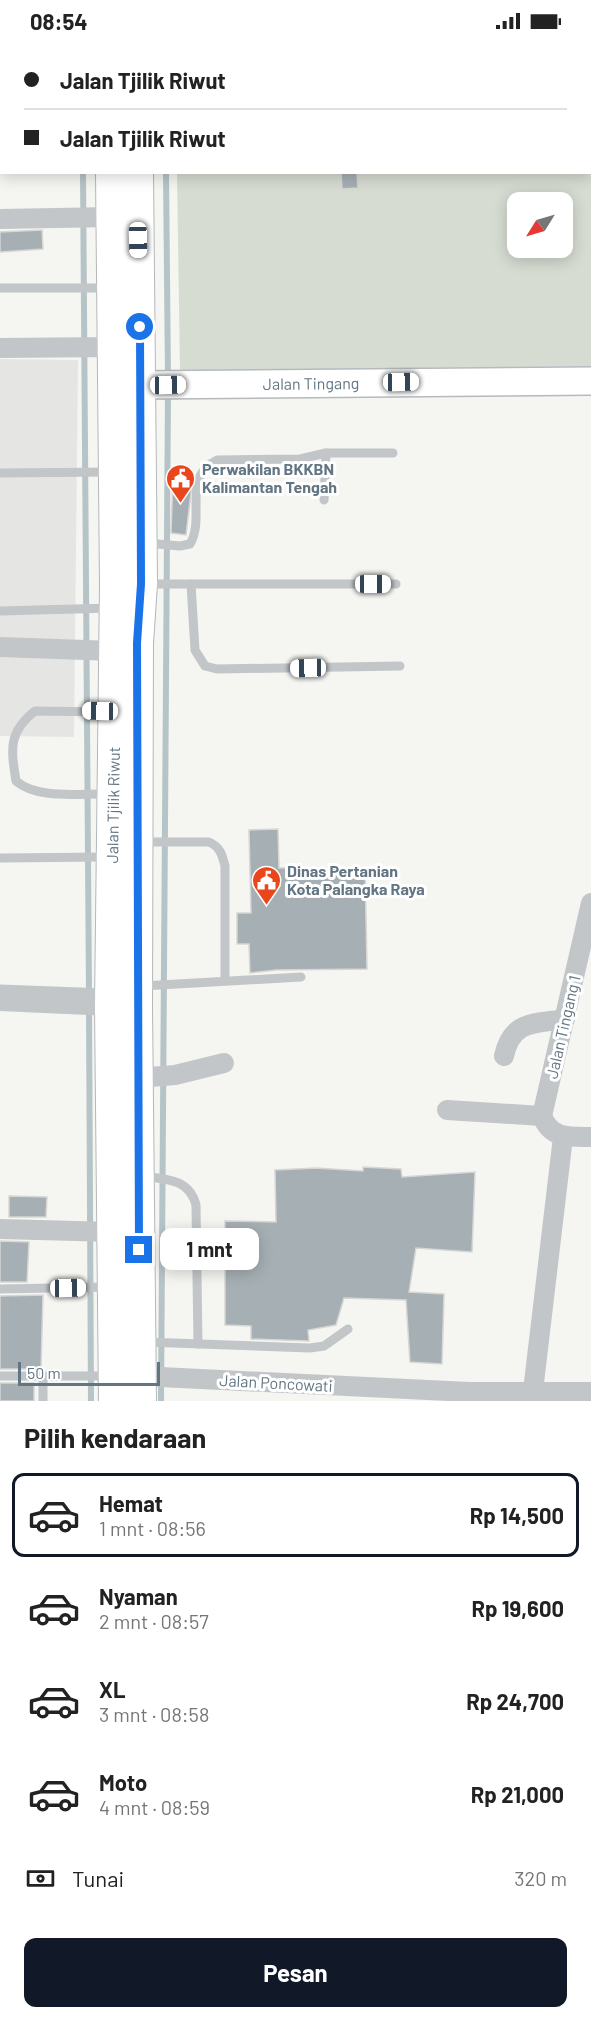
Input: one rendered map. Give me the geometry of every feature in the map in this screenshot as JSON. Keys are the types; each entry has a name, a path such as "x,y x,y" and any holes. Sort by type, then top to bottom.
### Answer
{"highway":[{"name":"Jalan Tjilik Riwut","path":"112,174 115,347 115,607 122,645 125,849 113,1287 127,1389"},
{"name":"Jalan Tjilik Riwut","path":"125,849 113,794 114,712 122,645 141,584 137,174"},
{"name":"Jalan Tjilik Riwut","path":"120,995 137,1077 140,1341 127,1389"}],"main road":[{"name":"Jalan Tingang","path":"140,385 591,381"}],"street":[{"path":"0,219 112,217"},
{"path":"0,348 115,347"},
{"path":"0,647 122,645"},
{"name":"Jalan Tingang 1","path":"542,1116 565,1019 581,991 591,903"},
{"path":"0,1001 120,995"},
{"path":"504,1056 508,1039 516,1029 565,1019"},
{"path":"137,1077 176,1075 224,1063"},
{"path":"447,1110 542,1116 550,1130 563,1137 591,1137"},
{"path":"533,1391 563,1137"},
{"path":"0,1229 113,1232"},
{"name":"Jalan Poncowati","path":"127,1389 469,1396 533,1391 583,1395"}],"lane":[{"path":"0,288 114,288"},
{"path":"324,500 326,453"},
{"path":"141,543 180,546 190,544 195,536 195,490 199,476 208,464 217,460 300,459 326,453 393,453"},
{"path":"1,472 115,472"},
{"path":"141,584 396,584"},
{"path":"191,584 195,650 205,666 217,669 400,666"},
{"path":"0,611 115,607"},
{"path":"113,794 40,792 25,789 16,781 14,742 17,727 35,711 114,712"},
{"path":"0,858 209,842 217,846 222,853 225,866 225,980"},
{"path":"0,989 120,995 225,980 302,977"},
{"path":"138,1176 177,1181 193,1193 196,1205 198,1344"},
{"path":"0,1289 113,1287"},
{"path":"140,1341 310,1348 324,1346 348,1329"},
{"path":"0,1376 43,1376 127,1389"},
{"path":"43,1376 43,1401"}],"shaded area":[{"path":"177,174 591,174 591,366 180,371"},
{"path":"0,359 78,360 74,737 0,736"}],"building":[{"path":"341,174 357,174 358,188 342,189"},
{"path":"42,230 43,249 0,252 0,232"},
{"name":"Perwakilan BKKBN Kalimantan Tengah","path":"173,474 193,476 186,535 171,533"},
{"name":"Dinas Pertanian Kota Palangka Raya","path":"278,829 279,868 365,867 367,969 276,970 250,973 249,944 237,944 237,913 251,913 249,830"},
{"path":"363,1167 401,1169 402,1177 475,1172 472,1252 416,1248 409,1292 444,1294 442,1364 410,1362 406,1300 344,1298 336,1325 308,1330 309,1341 251,1339 251,1326 225,1325 225,1221 276,1222 275,1170 316,1168 363,1171"},
{"path":"9,1196 47,1197 46,1217 9,1217"},
{"path":"0,1241 29,1242 27,1282 0,1282"},
{"path":"43,1295 41,1369 0,1369 0,1296"},
{"path":"0,1383 34,1383 34,1401 0,1401"}],"waterway":[{"path":"83,174 89,994"},
{"path":"166,174 168,379"},
{"path":"161,1401 168,392"},
{"path":"89,1007 91,1401"}],"place":[{"name":"Perwakilan BKKBN Kalimantan Tengah","path":"181,504"},
{"name":"Dinas Pertanian Kota Palangka Raya","path":"266,906"}],"route":[{"path":"139,1250 136,1007 139,795 137,643 141,584 140,327"}]}
